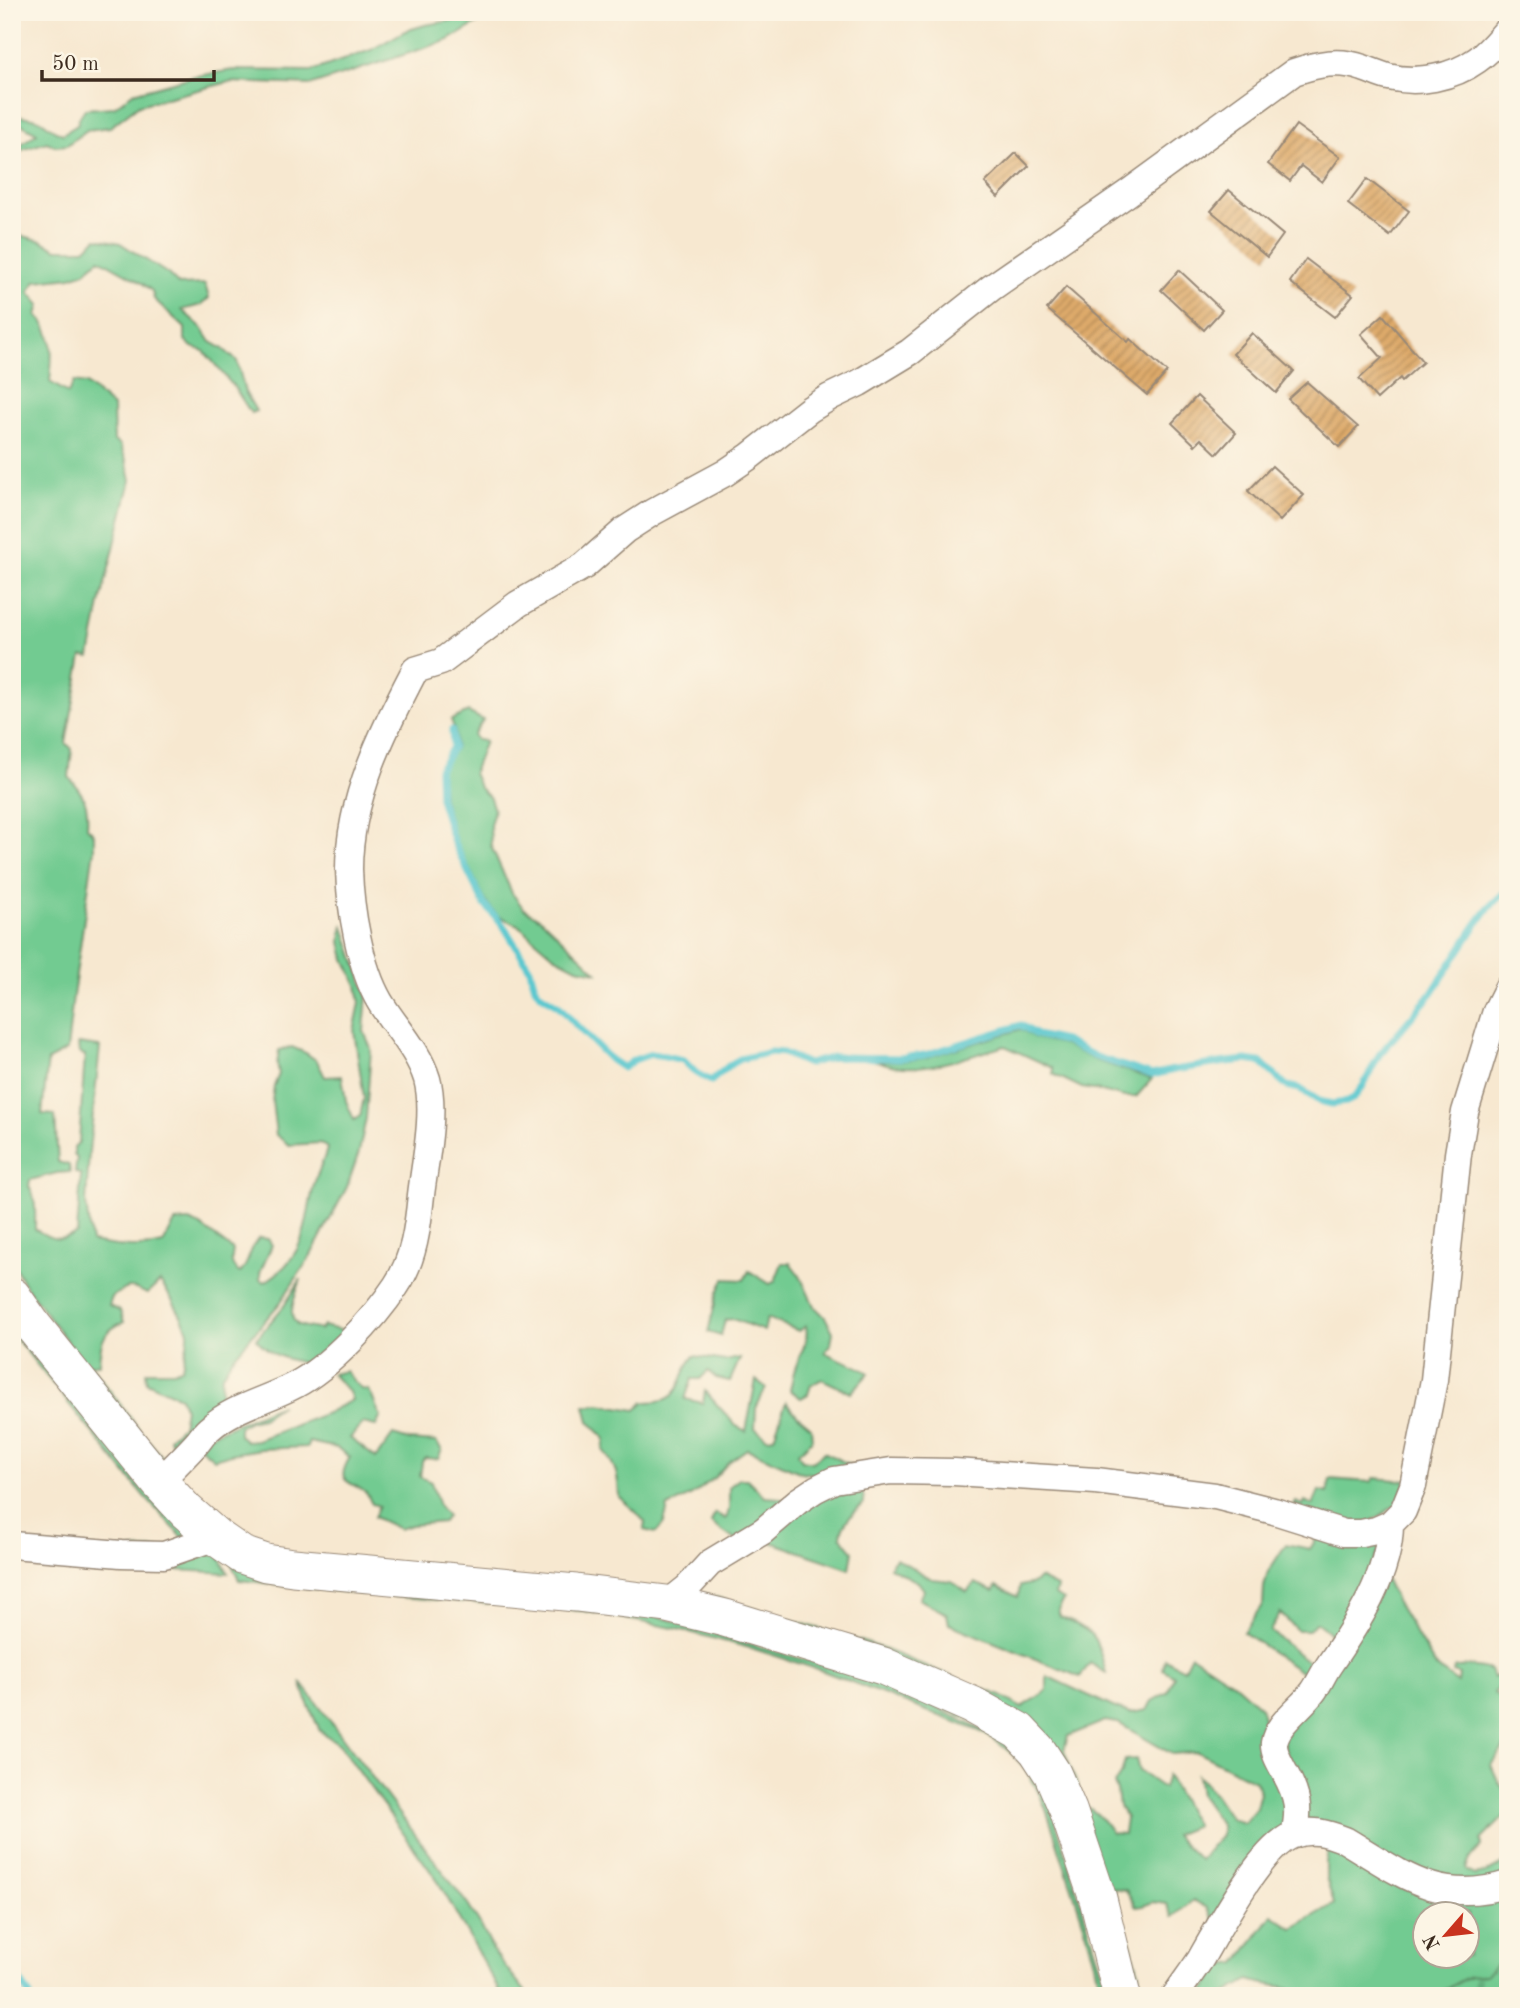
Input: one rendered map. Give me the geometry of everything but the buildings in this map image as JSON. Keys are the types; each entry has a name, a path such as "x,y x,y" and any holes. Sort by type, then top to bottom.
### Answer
{"main road":[{"path":"12,1296 159,1482 186,1511 242,1555 266,1563 293,1567 667,1604 725,1618 883,1666 972,1704 1019,1731 1037,1750 1052,1773 1068,1810 1098,1899 1122,1996"}],"street":[{"path":"159,1482 209,1428 238,1410 298,1384 319,1368 361,1330 397,1285 408,1264 416,1233 431,1101 426,1077 416,1055 380,1002 369,977 354,913 349,871 350,843 357,806 385,732 415,670 441,662 518,604 584,566 643,518 725,473 810,409 911,352 991,288 1294,72 1335,62 1360,66 1407,81 1435,77 1463,69 1479,60 1508,29"},
{"path":"667,1604 687,1588 710,1563 763,1531 816,1489 834,1480 891,1471 1096,1481 1215,1496 1344,1533 1377,1530 1390,1524 1403,1511 1413,1486 1434,1380 1458,1154 1465,1112 1496,1011 1508,986"},
{"path":"1294,1835 1298,1815 1297,1800 1274,1744 1282,1725 1312,1693 1360,1616 1385,1559 1390,1543 1390,1524"},
{"path":"12,1545 164,1555 216,1537"},
{"path":"1175,1996 1263,1860 1273,1848 1294,1835 1319,1831 1345,1840 1426,1886 1443,1891 1482,1890 1508,1884"}],"green space":[{"path":"476,12 496,12 449,40 312,85 229,82 139,105 110,127 87,130 67,145 55,146 47,142 12,153 37,133 17,122 17,116 44,122 63,134 77,125 85,109 114,107 133,93 191,77 233,70 312,71 371,50 405,31 473,17"},
{"path":"12,233 42,241 57,249 85,249 97,238 120,243 168,274 179,285 205,284 209,298 201,305 182,310 202,328 211,342 237,361 245,392 256,411 251,413 234,387 204,351 192,347 185,340 185,328 154,299 152,291 99,259 85,272 71,277 36,281 29,292 40,305 37,315 50,338 50,382 68,393 74,382 86,384 113,407 114,441 120,445 131,480 100,604 90,657 82,656 66,743 72,749 69,777 84,800 87,827 94,834 94,849 67,1050 48,1060 42,1114 55,1115 58,1162 69,1165 70,1172 30,1180 29,1187 35,1207 35,1229 46,1236 56,1238 77,1233 81,1175 75,1172 77,1158 74,1155 74,1147 79,1142 85,1055 79,1053 78,1044 100,1047 86,1204 91,1242 118,1246 154,1246 163,1244 175,1222 189,1221 201,1226 233,1250 232,1263 240,1273 259,1238 268,1239 272,1245 260,1273 260,1280 265,1282 278,1273 301,1242 314,1184 327,1148 320,1143 289,1145 276,1135 272,1101 279,1074 279,1050 292,1047 317,1061 325,1077 342,1076 346,1101 354,1120 360,1116 364,1098 354,1031 360,1003 357,985 345,959 341,942 343,924 367,995 364,1031 371,1049 366,1118 359,1152 347,1187 310,1257 280,1303 231,1360 222,1375 219,1417 180,1456 169,1438 182,1426 185,1409 180,1397 147,1382 146,1371 174,1371 182,1367 188,1341 187,1328 160,1282 147,1294 129,1288 112,1297 109,1306 120,1311 124,1322 111,1329 104,1338 99,1364 90,1364 169,1465 160,1465 24,1284 12,1261"},
{"path":"468,712 483,720 473,735 477,740 485,741 473,773 479,787 490,798 494,810 490,825 491,846 512,893 524,909 541,919 597,972 577,968 554,956 518,925 498,916 486,902 456,842 443,798 441,770 456,747 455,730 451,720"},
{"path":"1021,1029 1035,1038 1063,1044 1095,1060 1152,1079 1136,1097 1082,1088 1053,1074 1053,1068 1005,1046 922,1067 895,1066 873,1060 925,1058"},
{"path":"782,1263 790,1263 800,1276 814,1306 825,1317 833,1332 831,1344 825,1352 869,1373 851,1393 822,1379 811,1385 808,1394 801,1398 790,1390 805,1342 806,1326 799,1331 767,1318 764,1331 733,1319 725,1320 721,1336 708,1332 724,1279 744,1280 749,1271 770,1284 775,1281"},
{"path":"301,1279 292,1309 297,1324 320,1330 323,1326 348,1332 308,1372 303,1363 277,1355 256,1339 284,1306"},
{"path":"12,1326 195,1532 183,1538 144,1496 12,1334"},
{"path":"694,1356 725,1361 740,1358 730,1381 716,1378 708,1371 700,1379 692,1379 685,1399 703,1403 705,1391 736,1426 746,1431 756,1380 766,1388 756,1408 755,1428 767,1438 774,1437 786,1402 811,1427 812,1440 798,1453 802,1460 813,1462 824,1452 857,1469 828,1477 797,1471 747,1449 692,1495 668,1507 664,1523 656,1533 644,1530 645,1522 619,1497 616,1472 603,1450 605,1439 589,1421 585,1406 599,1404 636,1410 644,1402 668,1399 678,1388"},
{"path":"345,1371 361,1389 368,1390 381,1416 376,1426 363,1423 350,1438 376,1458 393,1435 409,1440 436,1442 442,1450 438,1459 425,1458 420,1477 431,1482 439,1506 447,1516 443,1522 399,1529 374,1517 379,1506 372,1504 366,1493 346,1480 345,1466 350,1457 337,1448 309,1442 307,1447 261,1449 214,1459 199,1446 210,1435 281,1405 262,1418 239,1427 239,1435 246,1441 257,1440 327,1413 352,1400 349,1392 332,1374"},
{"path":"1374,1478 1407,1481 1399,1503 1363,1527 1294,1506 1296,1502 1303,1505 1305,1501 1313,1505 1319,1491 1327,1493 1330,1479 1371,1482"},
{"path":"739,1479 747,1479 765,1497 780,1498 789,1504 735,1540 711,1523 715,1513 726,1519 729,1487"},
{"path":"849,1484 863,1494 864,1503 843,1527 841,1537 853,1551 850,1569 762,1539 812,1503"},
{"path":"1319,1534 1379,1542 1379,1551 1338,1639 1316,1622 1309,1630 1297,1630 1280,1613 1270,1631 1319,1671 1312,1680 1243,1632 1263,1604 1268,1572 1286,1544 1310,1549"},
{"path":"216,1549 228,1573 12,1561 12,1551"},
{"path":"227,1554 656,1616 866,1678 995,1729 1039,1768 1110,1996 1102,1996 1081,1915 1038,1791 1014,1756 979,1731 823,1671 678,1629 584,1611 374,1595 239,1580"},
{"path":"896,1558 932,1579 951,1581 967,1592 975,1583 994,1591 996,1586 1018,1597 1020,1586 1034,1583 1039,1578 1057,1587 1055,1595 1064,1600 1058,1610 1060,1617 1082,1627 1093,1637 1100,1650 1106,1673 1090,1663 1080,1677 949,1624 947,1614 919,1599 924,1590 918,1582 889,1567"},
{"path":"1385,1578 1436,1667 1458,1683 1459,1674 1453,1672 1454,1668 1490,1670 1493,1678 1505,1670 1503,1684 1494,1693 1508,1703 1508,1742 1491,1765 1499,1783 1508,1794 1508,1813 1481,1840 1482,1846 1470,1860 1466,1870 1474,1875 1486,1873 1508,1861 1508,1877 1460,1886 1302,1826 1282,1737"},
{"path":"695,1591 873,1645 1001,1696 1022,1708 1047,1690 1047,1676 1115,1708 1131,1713 1147,1710 1152,1701 1168,1692 1174,1676 1163,1669 1165,1659 1184,1669 1191,1655 1235,1684 1261,1707 1263,1719 1276,1729 1284,1781 1287,1830 1215,1922 1207,1908 1193,1900 1173,1917 1167,1904 1153,1902 1136,1907 1126,1890 1113,1888 1137,1965 1143,1996 1135,1996 1062,1767 698,1597","holes":["1105,1721 1118,1723 1172,1754 1197,1752 1255,1781 1260,1792 1256,1808 1244,1823 1231,1819 1197,1775 1200,1795 1221,1825 1221,1835 1200,1860 1174,1835 1196,1826 1167,1775 1163,1788 1139,1771 1136,1759 1125,1760 1122,1772 1114,1784 1119,1807 1126,1818 1124,1834 1112,1833 1097,1814 1085,1806 1064,1750 1068,1736"]},
{"path":"301,1682 468,1905 494,1952 529,1996 502,1996 439,1883 339,1744 320,1731"},
{"path":"1329,1846 1435,1899 1412,1899 1412,1969 1482,1969 1482,1900 1508,1894 1508,1947 1502,1959 1486,1975 1470,1976 1433,1996 1295,1996 1290,1988 1249,1980 1221,1996 1187,1996 1202,1993 1223,1965 1237,1963 1272,1915 1293,1928 1334,1904 1326,1877"},
{"path":"1508,1947 1508,1996 1433,1996 1470,1976 1486,1975 1502,1959"}],"waterway":[{"path":"452,730 453,747 439,770 440,798 454,843 484,904 503,925 530,969 540,994 559,1006 611,1060 623,1068 634,1060 651,1054 665,1056 683,1060 696,1073 711,1081 740,1059 771,1052 783,1053 808,1064 833,1057 900,1058 925,1055 1021,1025 1036,1035 1064,1041 1096,1057 1152,1075 1227,1062 1260,1062 1287,1086 1300,1089 1319,1101 1332,1104 1346,1102 1354,1098 1379,1055 1432,993 1490,906 1508,889"},
{"path":"12,1969 30,1996"}]}
